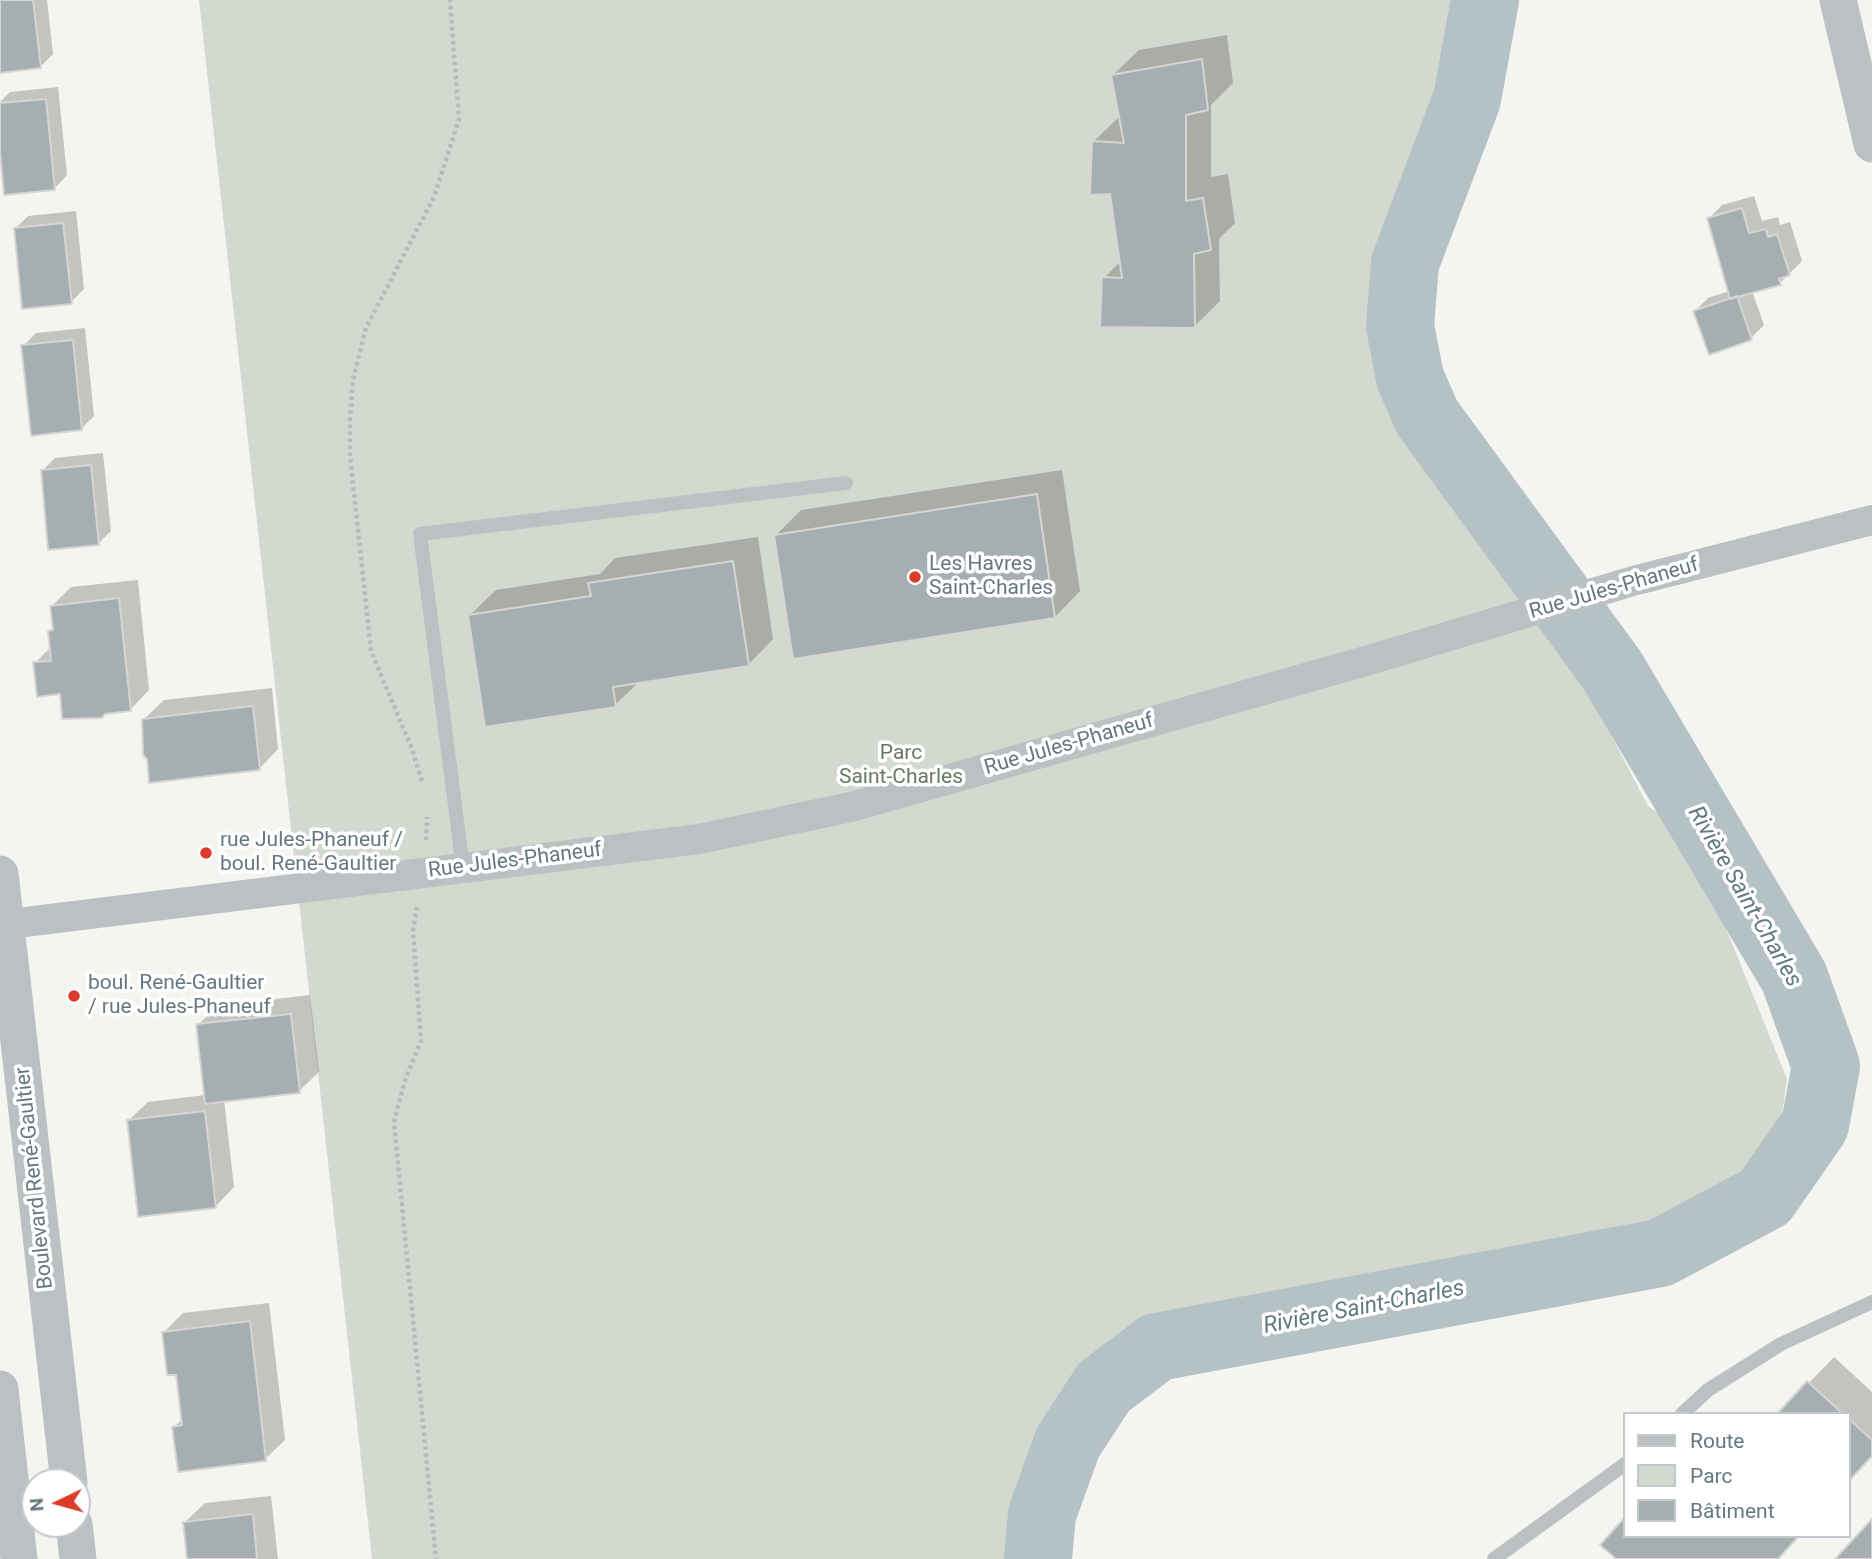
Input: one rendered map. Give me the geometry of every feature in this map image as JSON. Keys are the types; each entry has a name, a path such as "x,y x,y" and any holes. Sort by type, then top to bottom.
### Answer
{"street":[{"path":"1838,0 1872,144"},
{"name":"Rue Jules-Phaneuf","path":"3,925 699,839 851,807 1489,625 1633,581 1872,520"},
{"name":"Boulevard René-Gaultier","path":"0,874 3,925 67,1468"},
{"path":"0,1389 19,1559"},
{"path":"76,1538 78,1559"}],"lane":[{"path":"463,868 420,534 846,483"},
{"path":"1684,1412 1709,1390 1781,1344 1872,1302"},
{"path":"1494,1559 1624,1465"}],"path":[{"path":"424,789 412,749 371,651 350,455 350,420 353,380 366,328 435,197 459,119 450,0"},
{"path":"428,809 424,873 413,931 421,1041 405,1080 394,1122 436,1559"}],"green space":[{"name":"Parc Saint-Charles","path":"199,0 1462,0 1450,70 1424,128 1387,240 1375,311 1384,364 1414,433 1567,650 1648,806 1696,839 1711,871 1721,916 1787,1079 1778,1144 1741,1193 1681,1226 1636,1245 1519,1248 1142,1329 1084,1375 1042,1436 1015,1525 1015,1559 372,1559"}],"building":[{"path":"0,0 33,0 41,68 0,73"},
{"path":"1202,59 1208,110 1186,115 1186,201 1203,198 1211,250 1194,254 1195,328 1100,327 1102,277 1122,278 1110,194 1090,195 1092,141 1124,143 1111,75"},
{"path":"46,99 55,190 4,195 0,152 0,103"},
{"path":"1742,208 1749,233 1766,229 1768,237 1777,234 1790,275 1779,279 1781,285 1730,299 1707,218"},
{"path":"63,223 72,304 22,309 14,228"},
{"path":"1737,296 1752,340 1709,355 1693,311"},
{"path":"73,340 82,430 31,436 21,345"},
{"path":"91,465 99,545 48,550 41,470"},
{"name":"Les Havres Saint-Charles","path":"1037,494 1055,618 793,659 774,535"},
{"path":"733,561 749,666 613,687 616,707 485,727 468,615 591,596 588,583"},
{"path":"119,598 131,711 105,714 102,718 62,719 60,694 37,697 33,662 51,661 48,631 53,630 50,606"},
{"path":"253,706 260,770 149,783 147,759 143,755 142,719"},
{"path":"291,1014 300,1093 205,1104 196,1024"},
{"path":"205,1111 216,1208 138,1217 127,1120"},
{"path":"250,1321 266,1461 178,1472 172,1427 182,1425 176,1375 167,1375 162,1332"},
{"path":"1807,1381 1841,1412 1779,1412"},
{"path":"1851,1421 1872,1440 1872,1456 1851,1479"},
{"path":"253,1514 257,1559 187,1559 183,1522"},
{"path":"1624,1518 1624,1538 1797,1538 1778,1559 1616,1559 1600,1545"},
{"path":"1872,1519 1872,1559 1835,1559"}],"waterway":[{"name":"Rivière Saint-Charles","path":"1038,1559 1042,1514 1068,1442 1104,1387 1157,1347 1660,1253 1765,1197 1815,1125 1826,1066 1794,977 1612,670 1427,417 1410,378 1400,326 1405,263 1467,99 1485,0"}],"place":[{"name":"Les Havres Saint-Charles","path":"915,577"},
{"name":"rue Jules-Phaneuf / boul. René-Gaultier","path":"206,853"},
{"name":"boul. René-Gaultier / rue Jules-Phaneuf","path":"74,996"}]}
